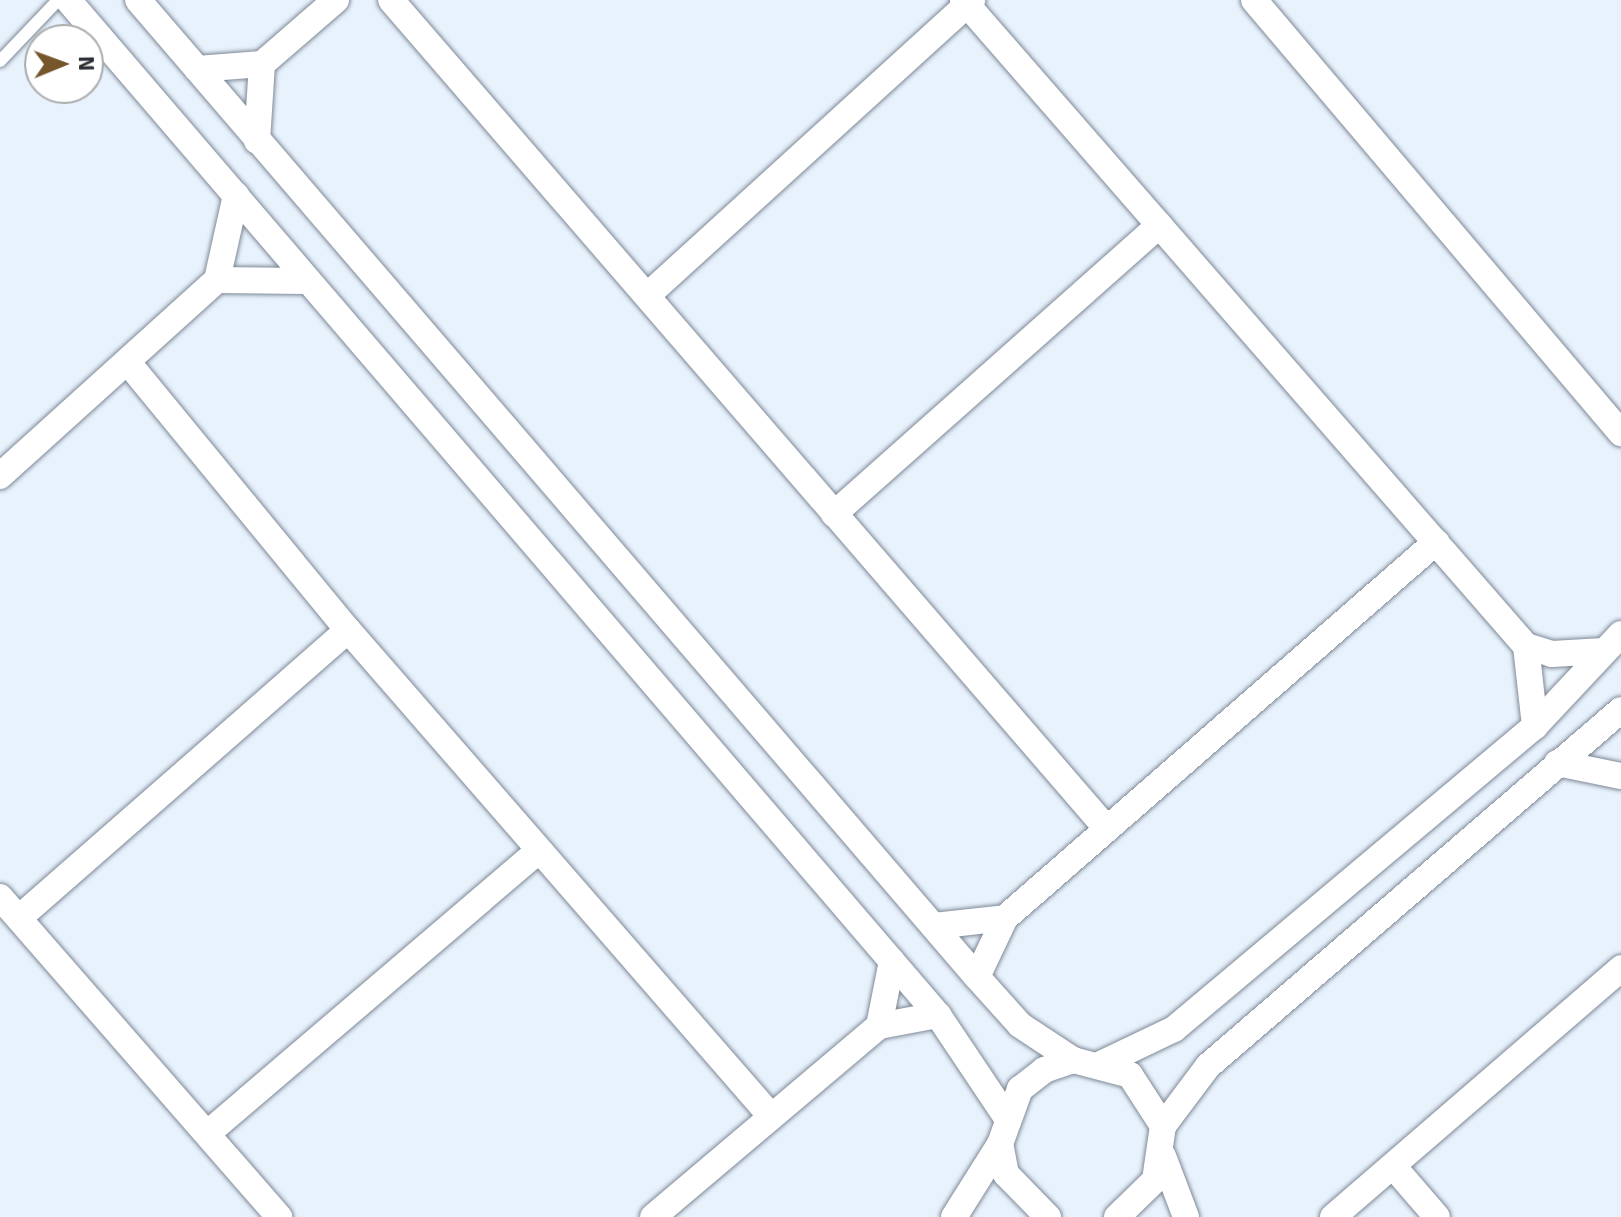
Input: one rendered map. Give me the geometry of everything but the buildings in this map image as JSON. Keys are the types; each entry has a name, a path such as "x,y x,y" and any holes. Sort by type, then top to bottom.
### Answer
{"street":[{"path":"68,0 938,1015 1005,1115"},
{"path":"138,0 977,977 1020,1025 1073,1060"},
{"path":"197,69 262,64 336,0"},
{"path":"391,0 649,294 834,514 1107,829"},
{"path":"1254,0 1621,433"},
{"path":"649,294 967,2 1526,646 1552,654 1613,642"},
{"path":"257,141 262,64"},
{"path":"0,476 130,365 217,280 236,195"},
{"path":"834,514 1159,225"},
{"path":"217,280 307,281"},
{"path":"130,365 348,630 769,1114"},
{"path":"977,977 1005,918 1436,542"},
{"path":"19,918 348,630"},
{"path":"1103,1063 1174,1029 1535,726 1613,642"},
{"path":"1526,646 1535,726"},
{"path":"1163,1126 1208,1066 1621,710"},
{"path":"1557,763 1621,776"},
{"path":"208,1133 538,851"},
{"path":"0,897 279,1217"},
{"path":"934,926 1005,918"},
{"path":"879,1026 892,961"},
{"path":"1333,1217 1621,968"},
{"path":"653,1217 769,1114 879,1026 938,1015"},
{"path":"954,1217 1000,1144 1005,1115 1044,1070 1073,1060 1103,1063 1130,1075 1163,1126 1163,1156 1186,1217"},
{"path":"1000,1144 1014,1187 1048,1217"},
{"path":"1117,1217 1140,1201 1163,1156"},
{"path":"1393,1166 1437,1217"}],"lane":[{"path":"0,61 58,0"}]}
